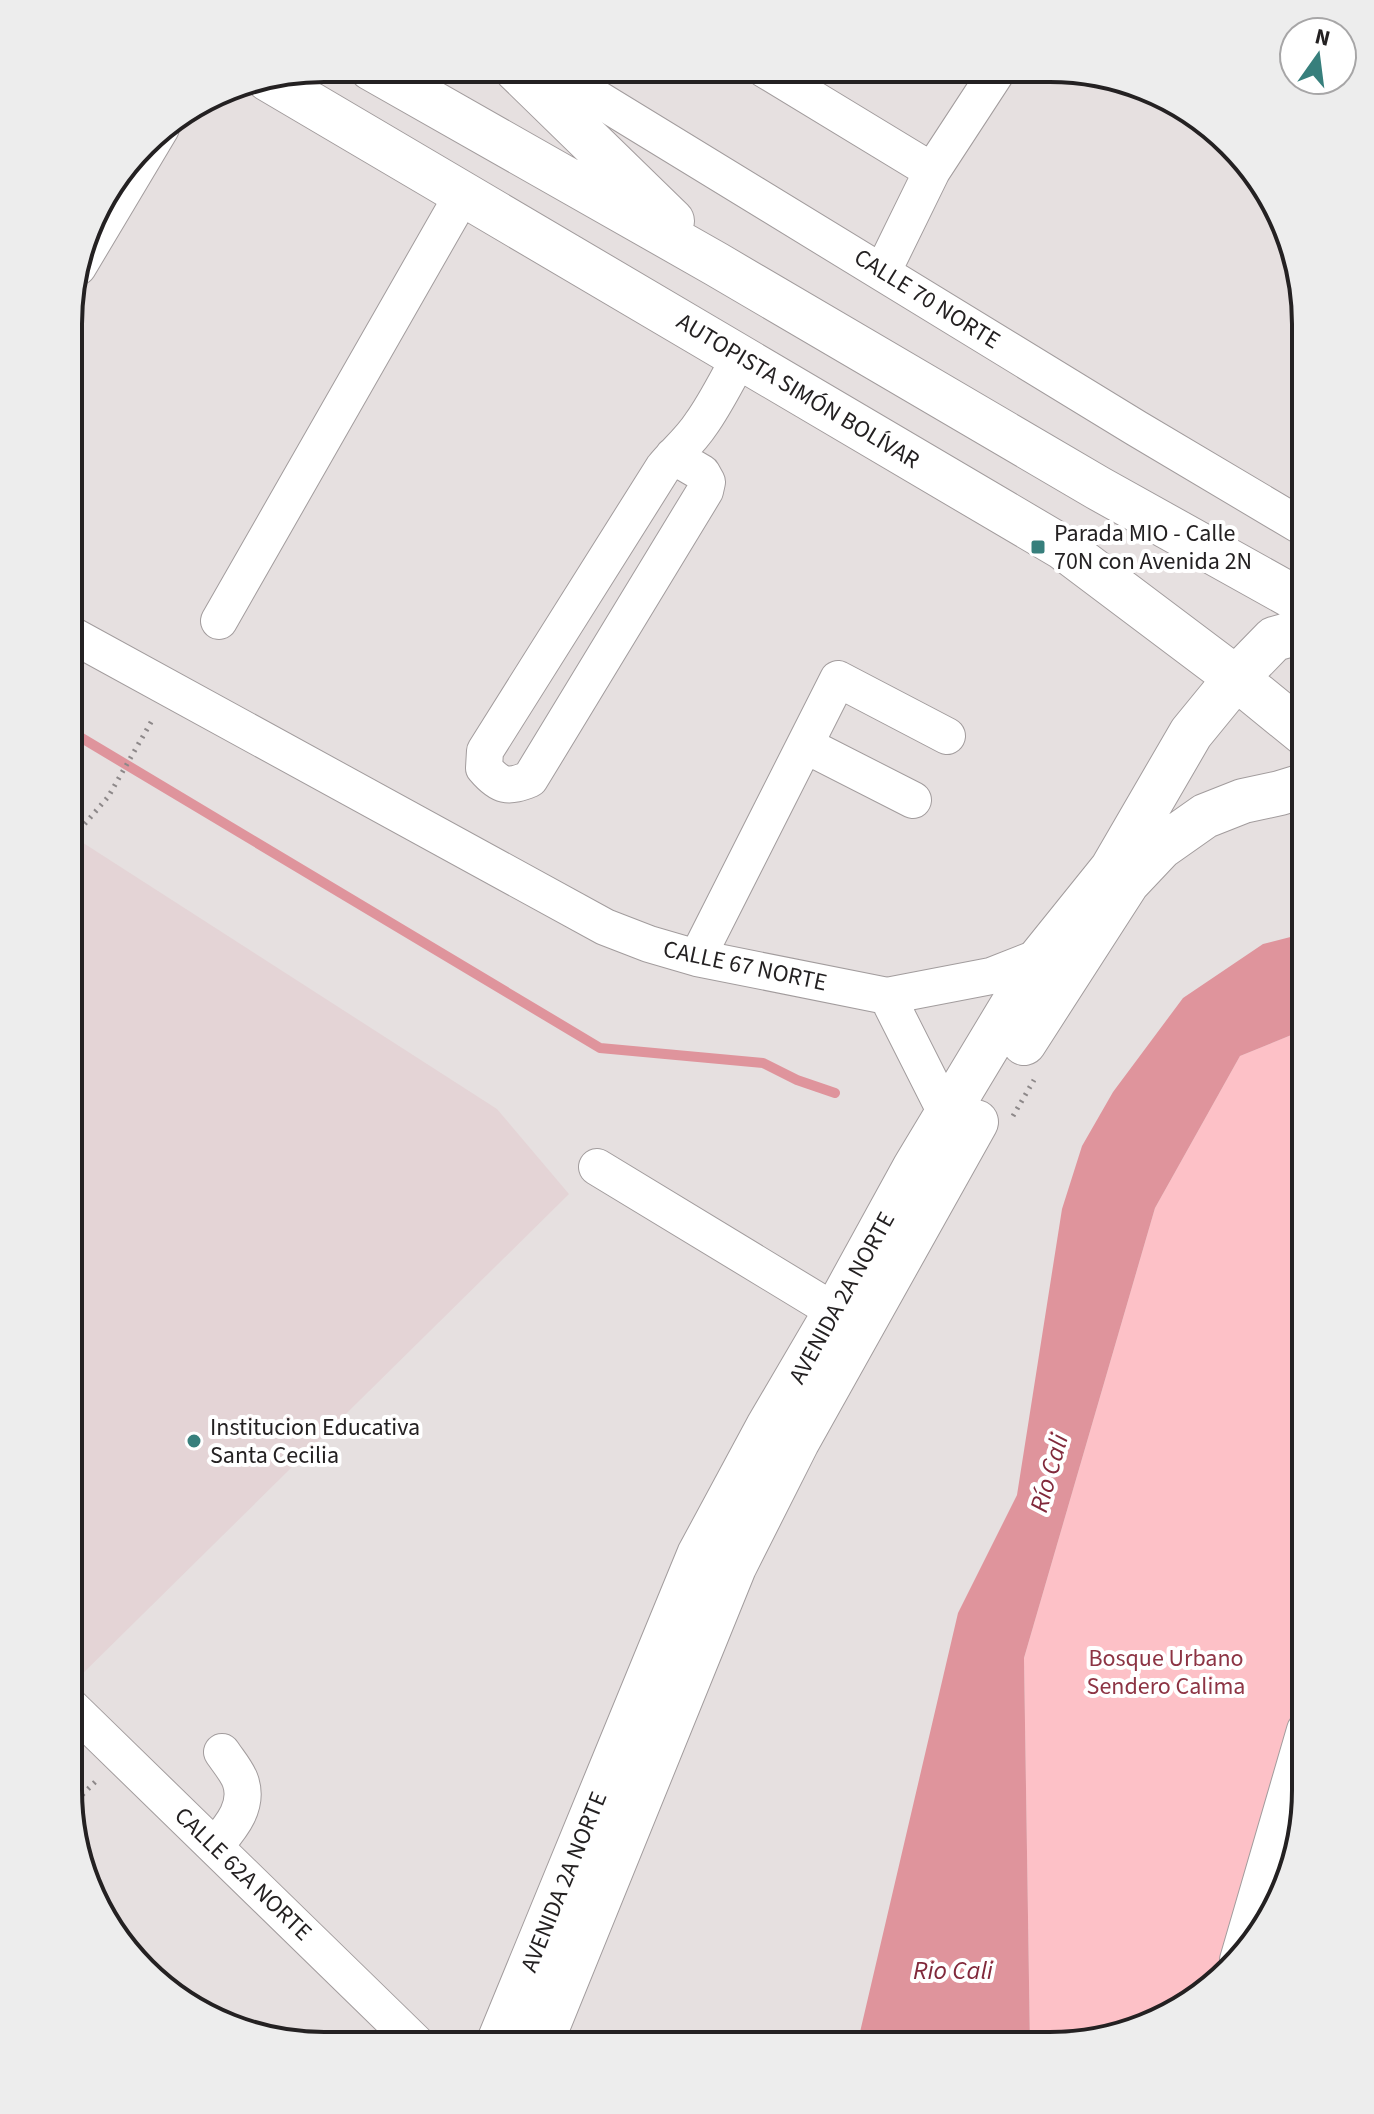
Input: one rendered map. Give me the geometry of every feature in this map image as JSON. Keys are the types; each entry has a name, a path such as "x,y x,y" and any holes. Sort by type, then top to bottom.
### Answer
{"main road":[{"path":"396,82 716,264 1098,488 1292,596"},
{"path":"529,82 716,264"},
{"name":"AUTOPISTA SIMÓN BOLÍVAR","path":"280,86 1062,547 1292,723"},
{"name":"AVENIDA 2A NORTE","path":"545,2032 734,1567 797,1442 915,1167 977,1122 1055,964 1191,733 1236,678 1274,639 1292,634"},
{"name":"AVENIDA 2A NORTE","path":"1055,964 1161,847 1205,816 1243,801 1292,789"},
{"name":"AVENIDA 2A NORTE","path":"503,2032 699,1555 768,1427 849,1319"}],"street":[{"name":"CALLE 70 NORTE","path":"570,82 1292,521"},
{"path":"785,82 932,171"},
{"path":"883,271 932,171 990,82"},
{"path":"103,226 128,183"},
{"path":"219,621 463,194"},
{"path":"673,456 702,473 707,482 705,491 530,779 512,786 495,781 484,768 485,751 654,481 673,456 702,424 740,357"},
{"name":"CALLE 67 NORTE","path":"82,641 605,927 649,944 697,958 887,996 1055,964"},
{"path":"697,958 838,679 947,736"},
{"path":"805,745 913,800"},
{"path":"887,996 977,1122"},
{"path":"597,1167 849,1319"},
{"name":"CALLE 62A NORTE","path":"82,1718 405,2032"},
{"path":"215,1846 233,1824 243,1796 240,1780 222,1752"},
{"path":"1247,1930 1291,1778"}],"path":[{"path":"82,827 108,797 152,721"},
{"path":"977,1122 1034,1079"}],"shaded area":[{"name":"Institucion Educativa Santa Cecilia","path":"82,842 497,1109 569,1194 82,1674"}],"green space":[{"name":"Bosque Urbano Sendero Calima","path":"1292,1035 1291,1768 1245,1932 1232,1950 1210,1972 1184,1991 1143,2014 1097,2027 1030,2032 1024,1658 1155,1208 1240,1056"}],"water":[{"name":"Rio Cali","path":"1292,937 1292,1035 1240,1056 1155,1208 1024,1658 1030,2032 860,2032 958,1613 1017,1495 1062,1209 1082,1146 1113,1092 1183,998 1263,944"}],"waterway":[{"path":"82,738 600,1048 763,1063 797,1080 835,1093"}],"place":[{"name":"Parada MIO - Calle 70N con Avenida 2N","path":"1038,547"},
{"name":"Institucion Educativa Santa Cecilia","path":"194,1441"}],"water label":[{"name":"Río Cali","path":"1049,1473"}]}
